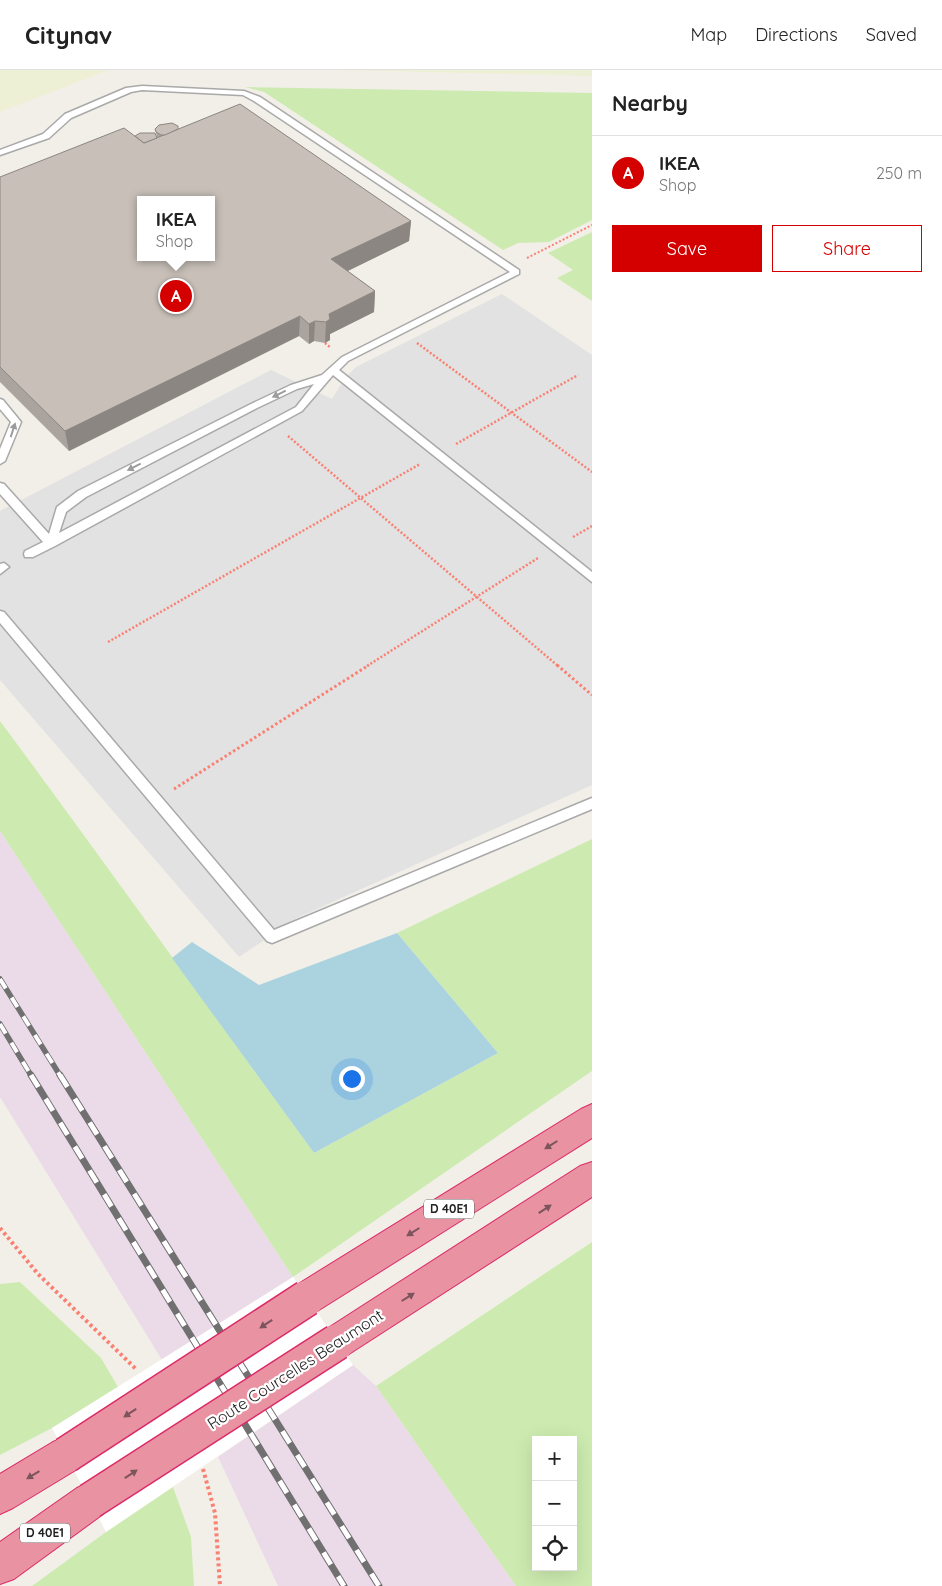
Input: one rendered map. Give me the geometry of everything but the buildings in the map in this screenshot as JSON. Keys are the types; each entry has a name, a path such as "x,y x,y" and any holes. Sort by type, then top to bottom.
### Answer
{"highway":[{"name":"D 40E1","path":"0,1495 66,1455 307,1298 592,1120"},
{"name":"Route Courcelles Beaumont","path":"0,1565 90,1501 592,1178"}],"lane":[{"path":"0,153 46,136 68,116 129,90 142,88 244,93 257,99 516,272 345,359 329,374 299,409 29,554"},
{"path":"329,374 438,454 592,578"},
{"path":"51,543 61,510 82,494 262,402 294,387 329,374"},
{"path":"0,402 16,422 0,461"},
{"path":"0,487 51,543"},
{"path":"0,615 272,937 592,803"}],"path":[{"path":"508,266 592,225"},
{"path":"400,330 592,472"},
{"path":"108,642 578,374"},
{"path":"274,423 592,695"},
{"path":"156,800 554,547 592,526"}],"shaded area":[{"path":"502,294 592,355 592,785 297,918 239,957 0,680 0,511 271,370 332,399 344,379 356,367"},
{"path":"0,831 293,1277 162,1360 0,1097"},
{"path":"353,1365 376,1386 516,1586 278,1586 218,1457"}],"green space":[{"path":"0,70 109,70 0,112"},
{"path":"336,70 592,70 592,76"},
{"path":"245,87 592,93 592,220 549,242 518,243 503,250 264,92"},
{"path":"592,232 592,301 557,278 573,270 548,253"},
{"path":"0,721 314,1153 498,1053 397,933 592,839 592,1071 293,1277 0,831"},
{"path":"592,1242 592,1586 516,1586 376,1386"},
{"path":"20,1282 101,1358 118,1387 52,1428 0,1455 0,1284"},
{"path":"173,1487 191,1537 194,1586 32,1586 106,1532"}],"water":[{"path":"397,933 498,1053 314,1153 172,958 192,942 259,985"}],"pier":[{"path":"293,1277 353,1365 106,1532 52,1428"}],"railway":[{"path":"0,979 61,1077"},
{"path":"0,1024 32,1077"},
{"path":"31,1075 344,1586"},
{"path":"60,1075 379,1586"}],"place":[{"name":"IKEA","path":"176,296"}]}
